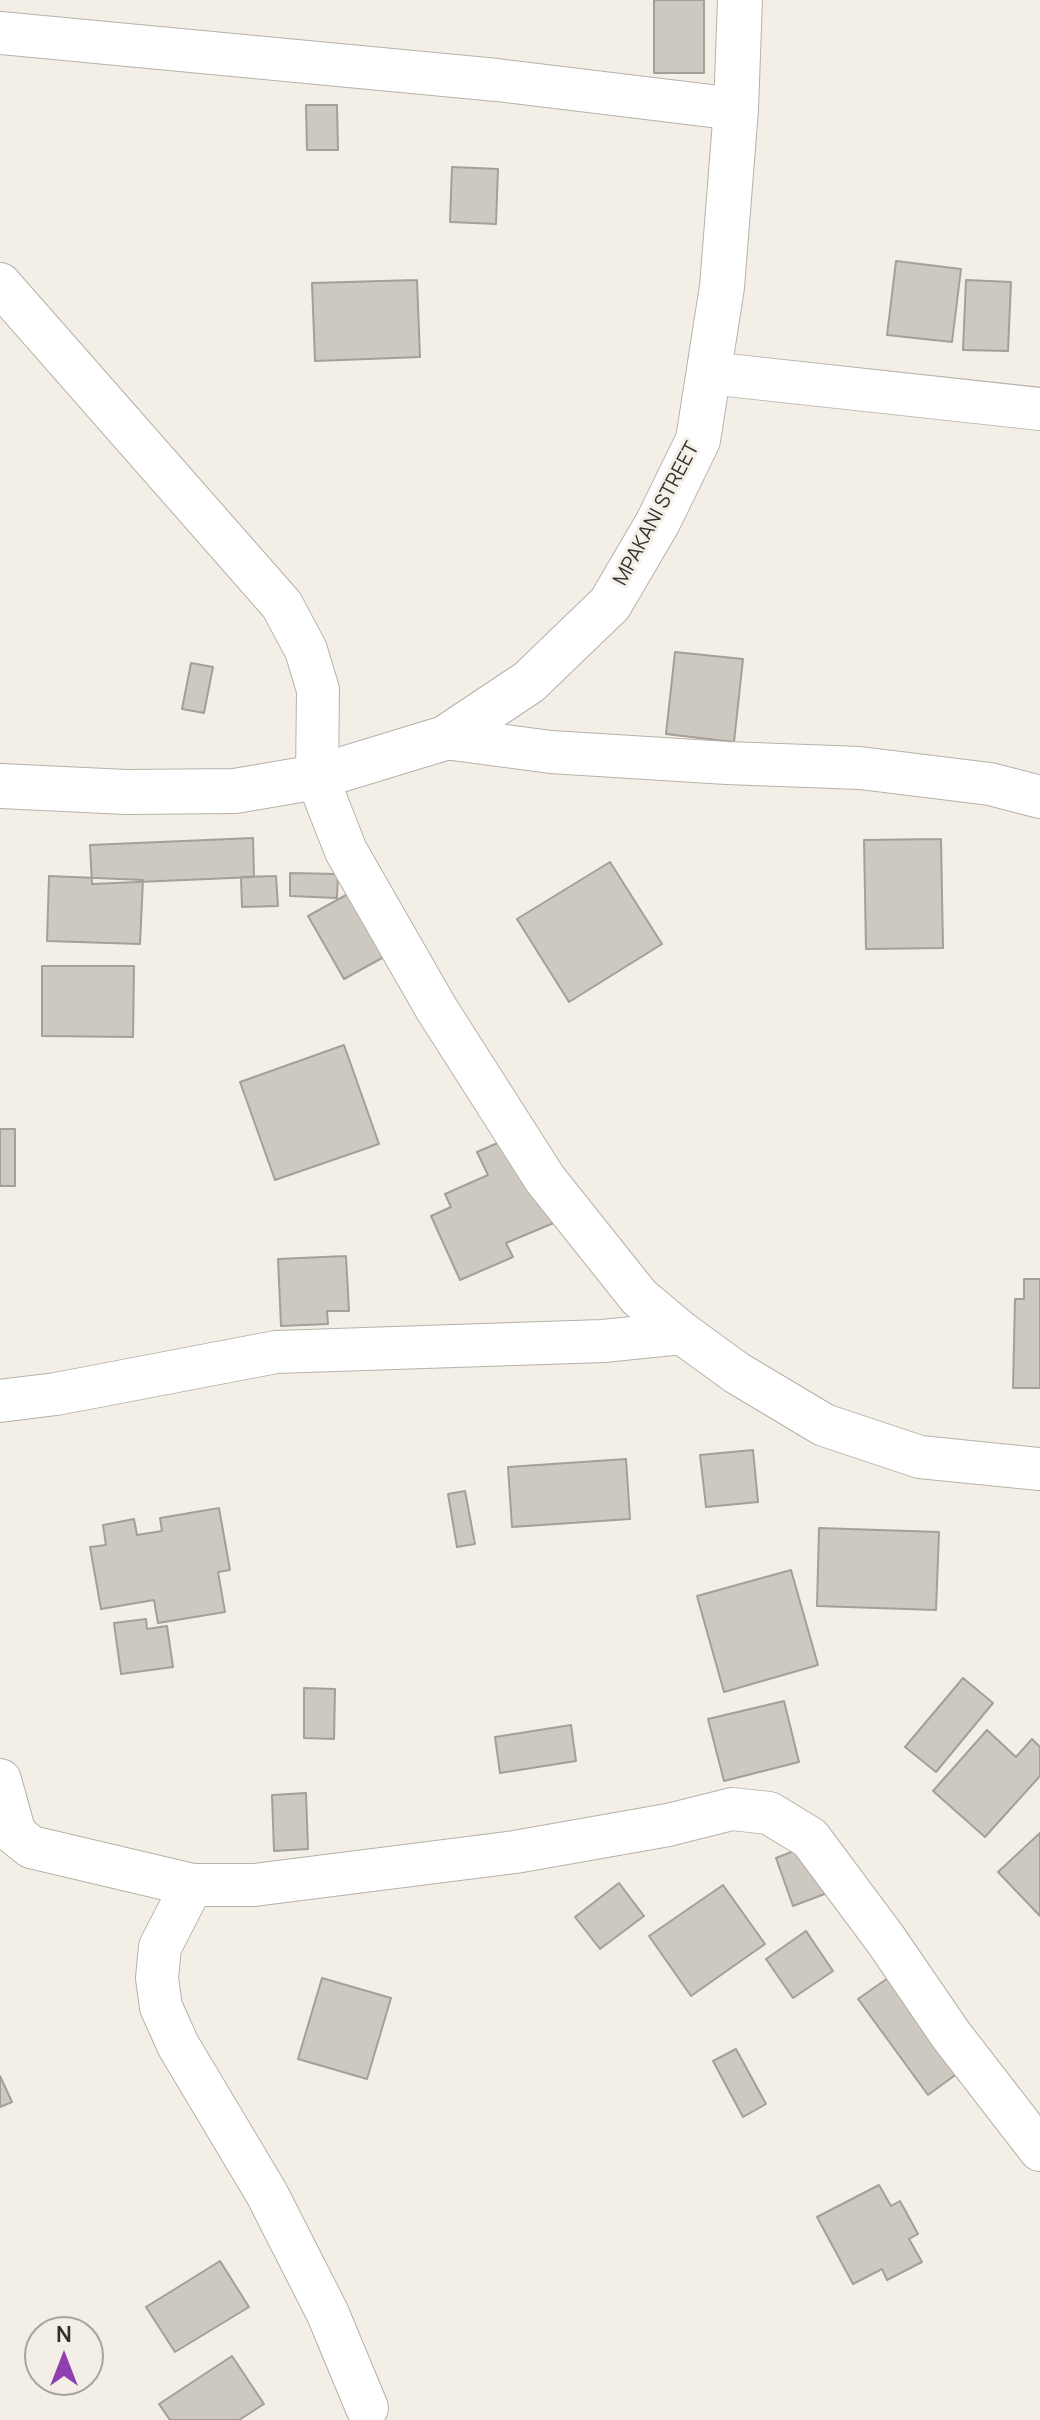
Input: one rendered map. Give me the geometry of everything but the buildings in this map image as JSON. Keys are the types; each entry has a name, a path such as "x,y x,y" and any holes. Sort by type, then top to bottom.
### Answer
{"street":[{"name":"MPAKANI STREET","path":"0,786 126,792 235,791 317,777 445,738 529,682 610,604 658,522 698,440 722,287 736,109 740,0"},
{"path":"0,33 497,80 736,109"},
{"path":"0,284 282,605 306,650 318,690 317,777 346,851 436,1008 545,1179 639,1297 737,1373 824,1425 920,1457 1040,1469"},
{"path":"709,373 1040,409"},
{"path":"445,738 551,752 860,768 990,784 1040,797"},
{"path":"0,1401 56,1394 276,1352 603,1341 682,1333"},
{"path":"0,1780 15,1834 31,1847 192,1885 254,1885 515,1852 668,1825 732,1809 769,1813 810,1838 886,1940 951,2035 1040,2150"},
{"path":"192,1885 160,1947 157,1978 161,2007 178,2045 267,2194 328,2314 367,2408"}]}
